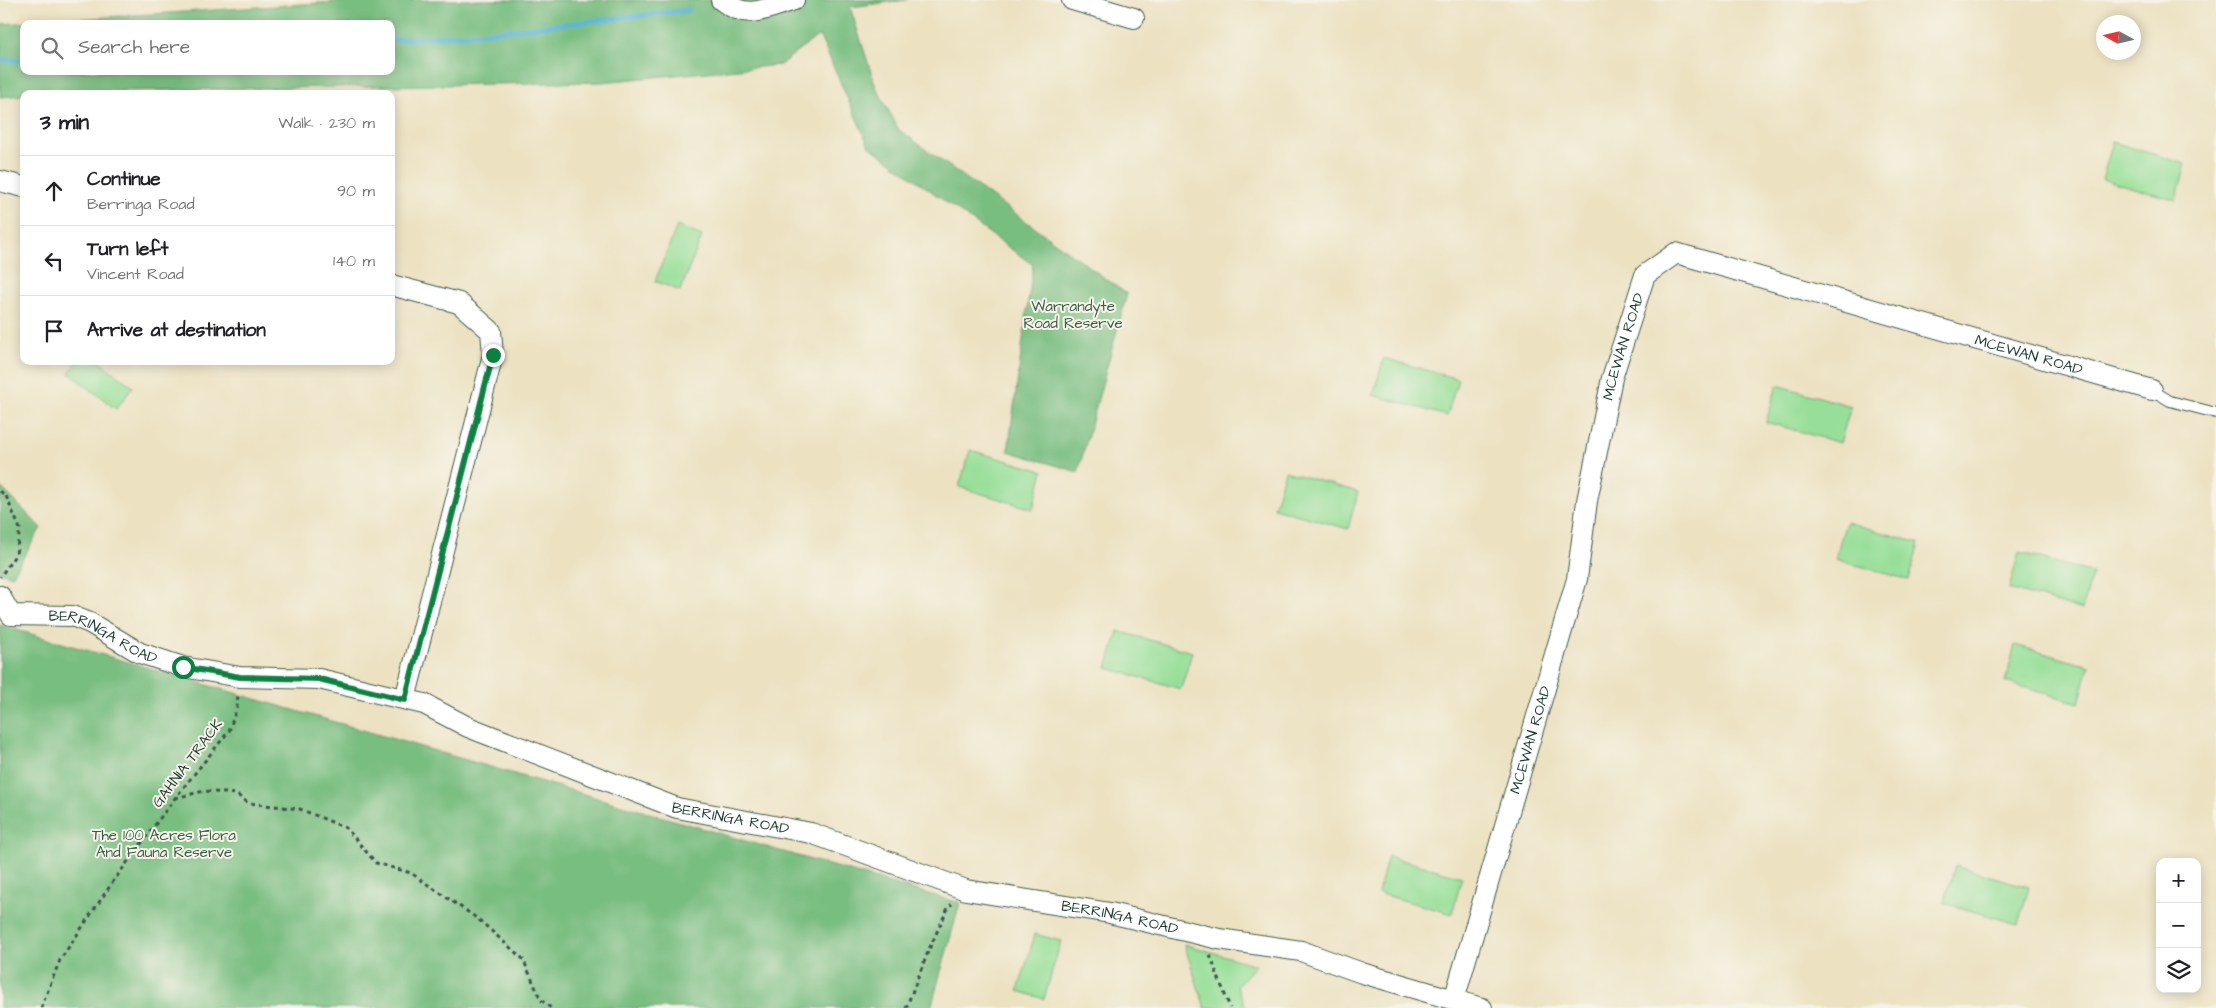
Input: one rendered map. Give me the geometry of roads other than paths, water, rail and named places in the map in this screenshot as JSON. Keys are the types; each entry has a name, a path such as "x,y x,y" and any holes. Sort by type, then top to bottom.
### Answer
{"street":[{"path":"721,0 738,11 755,13 794,0"},
{"path":"1072,0 1134,18"},
{"path":"0,181 20,186"},
{"name":"MCEWAN ROAD","path":"1454,1000 1577,580 1587,501 1612,378 1645,276 1676,253 2152,390"},
{"path":"395,286 459,303 491,330 493,355 405,700"},
{"name":"BERRINGA ROAD","path":"0,596 11,615 72,616 90,623 140,653 183,667 240,677 319,679 424,704 468,727 677,808 811,832 966,890 1110,912 1203,935 1301,951 1362,973 1482,1008"}],"lane":[{"name":"MCEWAN ROAD","path":"2152,390 2170,401 2216,414"}],"waterway":[{"path":"395,40 482,33 689,10"},
{"path":"0,60 20,60"}],"park label":[{"name":"Warrandyte Road Reserve","path":"1073,314"},
{"name":"The 100 Acres Flora And Fauna Reserve","path":"164,844"}]}
